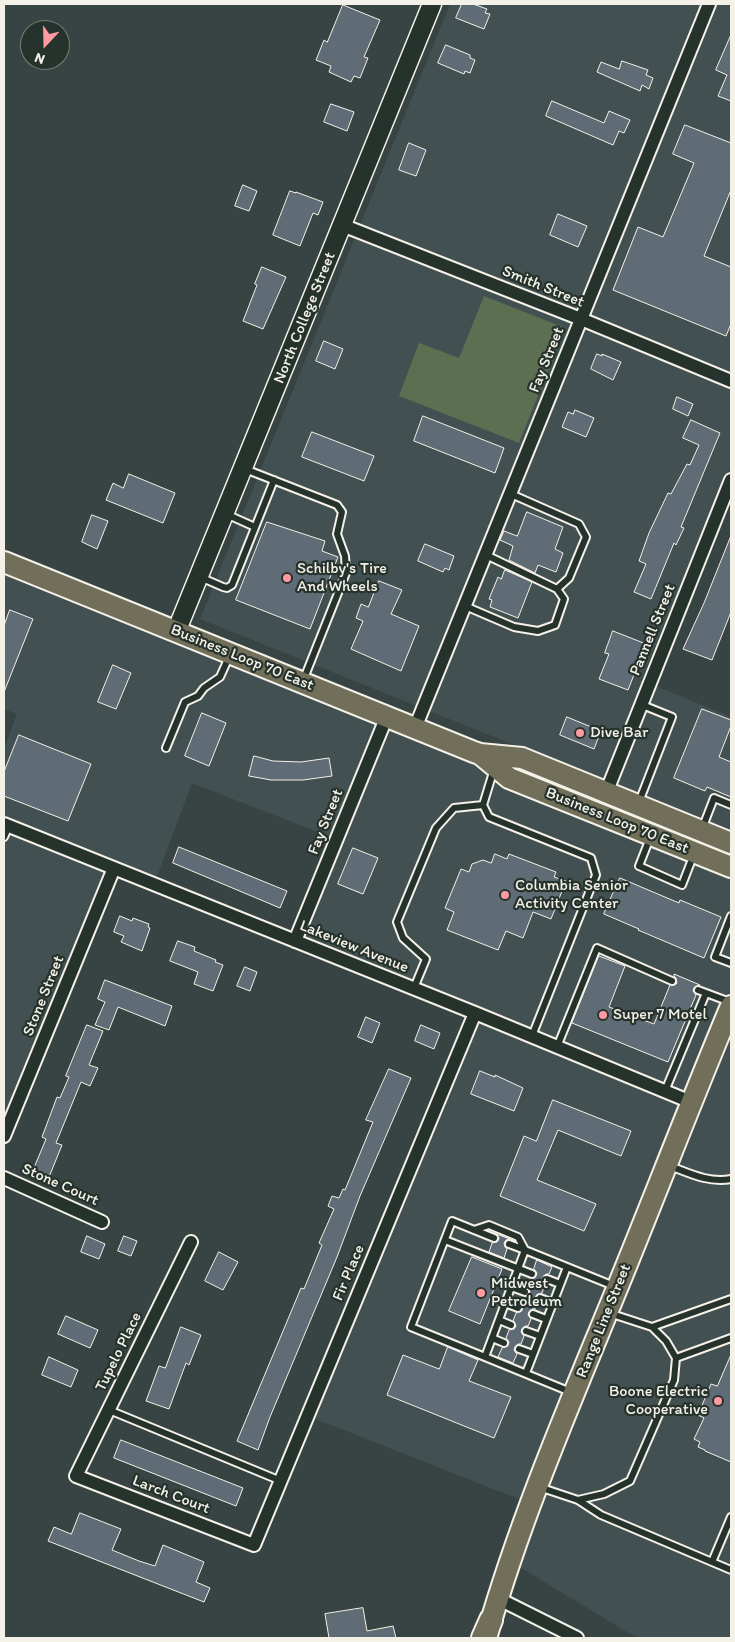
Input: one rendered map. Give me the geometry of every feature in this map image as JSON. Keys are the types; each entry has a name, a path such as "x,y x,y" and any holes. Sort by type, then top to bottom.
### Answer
{"main road":[{"name":"North College Street","path":"176,632 432,4"},
{"name":"Business Loop 70 East","path":"4,562 416,728 488,760 508,778 731,867"},
{"name":"Business Loop 70 East","path":"488,760 522,758 731,844"},
{"name":"Range Line Street","path":"487,1632 497,1598 537,1487 691,1102 730,1011"}],"street":[{"name":"Fay Street","path":"416,728 709,4"},
{"name":"Smith Street","path":"342,225 581,319 731,381"},
{"name":"Pannell Street","path":"606,793 731,480"},
{"name":"Fay Street","path":"295,941 387,716"},
{"name":"Lakeview Avenue","path":"5,829 114,868 414,988 691,1102"},
{"name":"Stone Street","path":"4,1136 114,868"},
{"name":"Fir Place","path":"254,1545 475,1013"},
{"name":"Stone Court","path":"4,1178 102,1222"},
{"name":"Tupelo Place","path":"76,1476 191,1242"},
{"name":"Larch Court","path":"76,1476 254,1545"},
{"path":"497,1598 577,1638"}],"lane":[{"path":"243,468 336,505 342,512 337,534 345,556 346,573 303,682"},
{"path":"199,577 227,588 232,585 274,480"},
{"path":"511,494 578,524 586,536 570,578 558,589"},
{"path":"225,513 255,526"},
{"path":"465,606 514,627 538,631 555,625 564,599 558,589 486,555"},
{"path":"166,748 186,702 198,696 204,688 220,677 230,653"},
{"path":"638,805 672,717 640,704"},
{"path":"488,760 483,805 489,817 591,858 596,875 532,1036"},
{"path":"701,831 714,798 731,805"},
{"path":"414,988 426,959 403,938 397,922 436,828 454,808 483,805"},
{"path":"651,835 639,866 682,885 695,852"},
{"path":"731,916 715,957 731,963"},
{"path":"557,1047 597,948 672,981"},
{"path":"698,990 706,993 730,1011"},
{"path":"665,1091 706,993"},
{"path":"666,1164 703,1179 718,1182 731,1180"},
{"path":"494,1238 452,1221 411,1327 574,1394"},
{"path":"474,1230 489,1225 518,1237 525,1250 485,1357"},
{"path":"445,1240 532,1274"},
{"path":"509,1244 618,1287"},
{"path":"526,1374 567,1267"},
{"path":"547,1279 560,1284"},
{"path":"511,1287 525,1292"},
{"path":"540,1298 553,1303"},
{"path":"652,1327 731,1299"},
{"path":"505,1303 518,1308"},
{"path":"578,1500 604,1494 630,1481 674,1380 676,1358 666,1341 652,1327 607,1312"},
{"path":"534,1314 546,1319"},
{"path":"499,1320 511,1325"},
{"path":"526,1331 540,1336"},
{"path":"492,1338 504,1343"},
{"path":"676,1358 731,1338"},
{"path":"519,1349 533,1354"},
{"path":"109,1410 281,1481"},
{"path":"537,1487 578,1500 601,1515 731,1570"},
{"path":"712,1562 731,1517"}],"shaded area":[{"path":"450,4 731,4 731,466 641,680 731,717 731,832 200,619"},
{"path":"4,566 731,859 731,1006 529,1503 308,1416 476,1012 298,941 338,840 192,783 155,882 4,822 4,749 17,714 4,709"},
{"path":"4,825 111,868 4,1131"},
{"path":"731,1013 731,1638 637,1638 513,1563"}],"green space":[{"path":"484,296 565,328 519,443 399,396 419,343 459,358"}],"building":[{"path":"462,4 473,4 487,9 485,13 490,14 484,29 456,18"},
{"path":"343,5 380,20 364,57 368,58 360,78 354,76 351,82 329,72 331,66 316,60 324,40 327,42"},
{"path":"731,35 731,101 718,96 727,75 716,70"},
{"path":"446,45 470,55 470,58 475,60 470,73 465,71 464,74 438,63"},
{"path":"622,61 648,70 646,75 653,78 649,89 642,85 640,91 597,72 601,62 619,69"},
{"path":"552,101 604,123 609,111 630,120 624,133 619,131 613,145 546,116"},
{"path":"331,104 354,112 347,131 324,122"},
{"path":"685,125 731,143 731,190 704,256 731,267 731,324 726,336 613,290 638,227 663,237 694,163 673,154"},
{"path":"409,143 426,150 416,176 399,170"},
{"path":"243,185 257,191 249,211 235,206"},
{"path":"290,191 323,202 318,215 313,213 300,246 273,235"},
{"path":"558,214 587,226 578,247 550,235"},
{"path":"262,267 286,277 263,329 243,321"},
{"path":"324,341 343,349 335,369 316,361"},
{"path":"597,354 602,356 602,354 621,362 613,380 591,369"},
{"path":"677,397 693,404 688,416 673,409"},
{"path":"575,410 594,418 586,437 562,427 568,412 573,414"},
{"path":"423,416 504,448 495,473 414,441"},
{"path":"691,420 720,433 681,527 684,528 676,545 674,543 651,599 634,592 646,564 639,561 649,533 668,493 671,494 687,464 690,465 699,445 683,438"},
{"path":"312,432 374,456 364,481 302,457"},
{"path":"129,474 175,493 163,523 106,500 113,483 123,488"},
{"path":"527,512 563,527 555,549 563,553 556,572 538,565 535,573 509,560 513,546 500,540 504,531 517,536"},
{"path":"92,515 108,521 97,549 82,542"},
{"name":"Schilby's Tire And Wheels","path":"267,522 325,541 322,551 338,557 310,629 236,600"},
{"path":"731,536 731,612 712,660 683,649"},
{"path":"425,544 454,556 449,570 445,568 443,572 418,561"},
{"path":"505,570 532,582 518,618 490,607 492,600 489,599 498,577 501,579"},
{"path":"379,581 402,590 391,614 419,626 401,671 351,649 363,621 356,618 361,604 368,607"},
{"path":"10,610 33,619 4,692 4,626"},
{"path":"613,631 646,644 628,690 599,679 609,654 605,653"},
{"path":"113,665 131,673 116,709 98,702"},
{"path":"702,709 731,720 731,726 719,757 731,762 731,797 707,787 705,791 674,778"},
{"path":"202,713 226,723 209,766 185,756"},
{"name":"Dive Bar","path":"567,717 601,731 594,749 560,735"},
{"path":"19,735 91,764 68,821 4,796 4,772"},
{"path":"254,756 273,761 301,762 329,758 332,776 303,780 271,780 249,776"},
{"path":"179,847 287,891 280,908 173,863"},
{"path":"353,848 378,858 363,894 338,884"},
{"name":"Columbia Senior Activity Center","path":"495,854 507,859 509,854 556,872 554,877 566,881 551,919 533,912 523,938 506,931 498,950 447,930 454,912 445,908 461,869 469,872 472,864 483,860 491,863"},
{"path":"620,878 679,903 680,900 721,917 704,958 604,914"},
{"path":"120,916 132,921 133,918 149,924 148,927 150,928 142,951 121,942 124,936 114,932"},
{"path":"178,941 195,947 194,951 223,965 213,991 194,984 198,972 170,961"},
{"name":"Super 7 Motel","path":"599,956 625,966 609,1007 654,1024 670,985 677,983 674,974 700,985 694,988 693,991 696,995 668,1062 572,1023"},
{"path":"245,967 257,972 250,991 237,986"},
{"path":"105,980 172,1006 165,1026 118,1007 109,1030 95,1025 105,1002 98,999"},
{"path":"366,1017 380,1023 372,1043 358,1037"},
{"path":"87,1025 103,1031 89,1065 98,1068 90,1086 81,1082 56,1143 62,1145 47,1182 31,1175 46,1139 42,1137 57,1097 60,1098 69,1077 66,1076"},
{"path":"421,1025 440,1033 434,1049 415,1041"},
{"path":"389,1069 411,1078 360,1196 258,1450 237,1441 301,1288 304,1289 322,1245 319,1243 334,1209 328,1206 332,1196 339,1198 343,1189 345,1190 373,1122 366,1120"},
{"path":"480,1071 495,1077 495,1075 523,1088 514,1111 471,1094"},
{"path":"553,1100 631,1131 621,1156 558,1130 537,1180 596,1204 584,1231 500,1196 524,1136 536,1141"},
{"path":"496,1234 510,1239 504,1243 507,1249 504,1258 489,1252 492,1243 497,1242 499,1239"},
{"path":"87,1236 105,1244 99,1259 81,1252"},
{"path":"124,1236 137,1241 131,1256 118,1251"},
{"path":"219,1252 238,1262 223,1290 205,1281"},
{"path":"472,1257 502,1269 480,1324 449,1311"},
{"path":"537,1260 552,1267 549,1274 543,1277 542,1280 545,1284 542,1293 536,1296 535,1299 538,1302 535,1309 529,1312 528,1315 531,1319 528,1326 522,1329 521,1332 524,1336 521,1344 515,1347 514,1350 517,1354 513,1363 498,1357 502,1348 508,1345 509,1342 506,1338 509,1330 514,1329 516,1326 513,1321 516,1313 522,1310 523,1307 520,1303 523,1297 529,1294 530,1291 527,1287 530,1279 536,1276 537,1273 534,1269"},
{"path":"66,1316 98,1330 90,1348 58,1334"},
{"path":"181,1327 201,1335 189,1365 186,1363 169,1409 146,1401 159,1366 165,1368"},
{"path":"448,1347 478,1360 469,1381 511,1397 494,1438 387,1395 403,1355 439,1369"},
{"name":"Boone Electric Cooperative","path":"731,1355 731,1462 698,1447 700,1442 694,1439 704,1418 698,1415 711,1384 717,1386"},
{"path":"49,1357 78,1370 71,1387 42,1375"},
{"path":"121,1440 243,1488 236,1506 114,1458"},
{"path":"80,1513 121,1529 112,1550 139,1561 155,1566 163,1545 204,1562 196,1582 210,1588 204,1602 48,1541 54,1527 71,1534"},
{"path":"363,1608 367,1631 393,1626 396,1638 329,1638 325,1614"}],"place":[{"name":"Schilby's Tire And Wheels","path":"287,578"},
{"name":"Dive Bar","path":"580,733"},
{"name":"Columbia Senior Activity Center","path":"505,895"},
{"name":"Super 7 Motel","path":"603,1015"},
{"name":"Midwest Petroleum","path":"481,1293"},
{"name":"Boone Electric Cooperative","path":"718,1401"}]}
